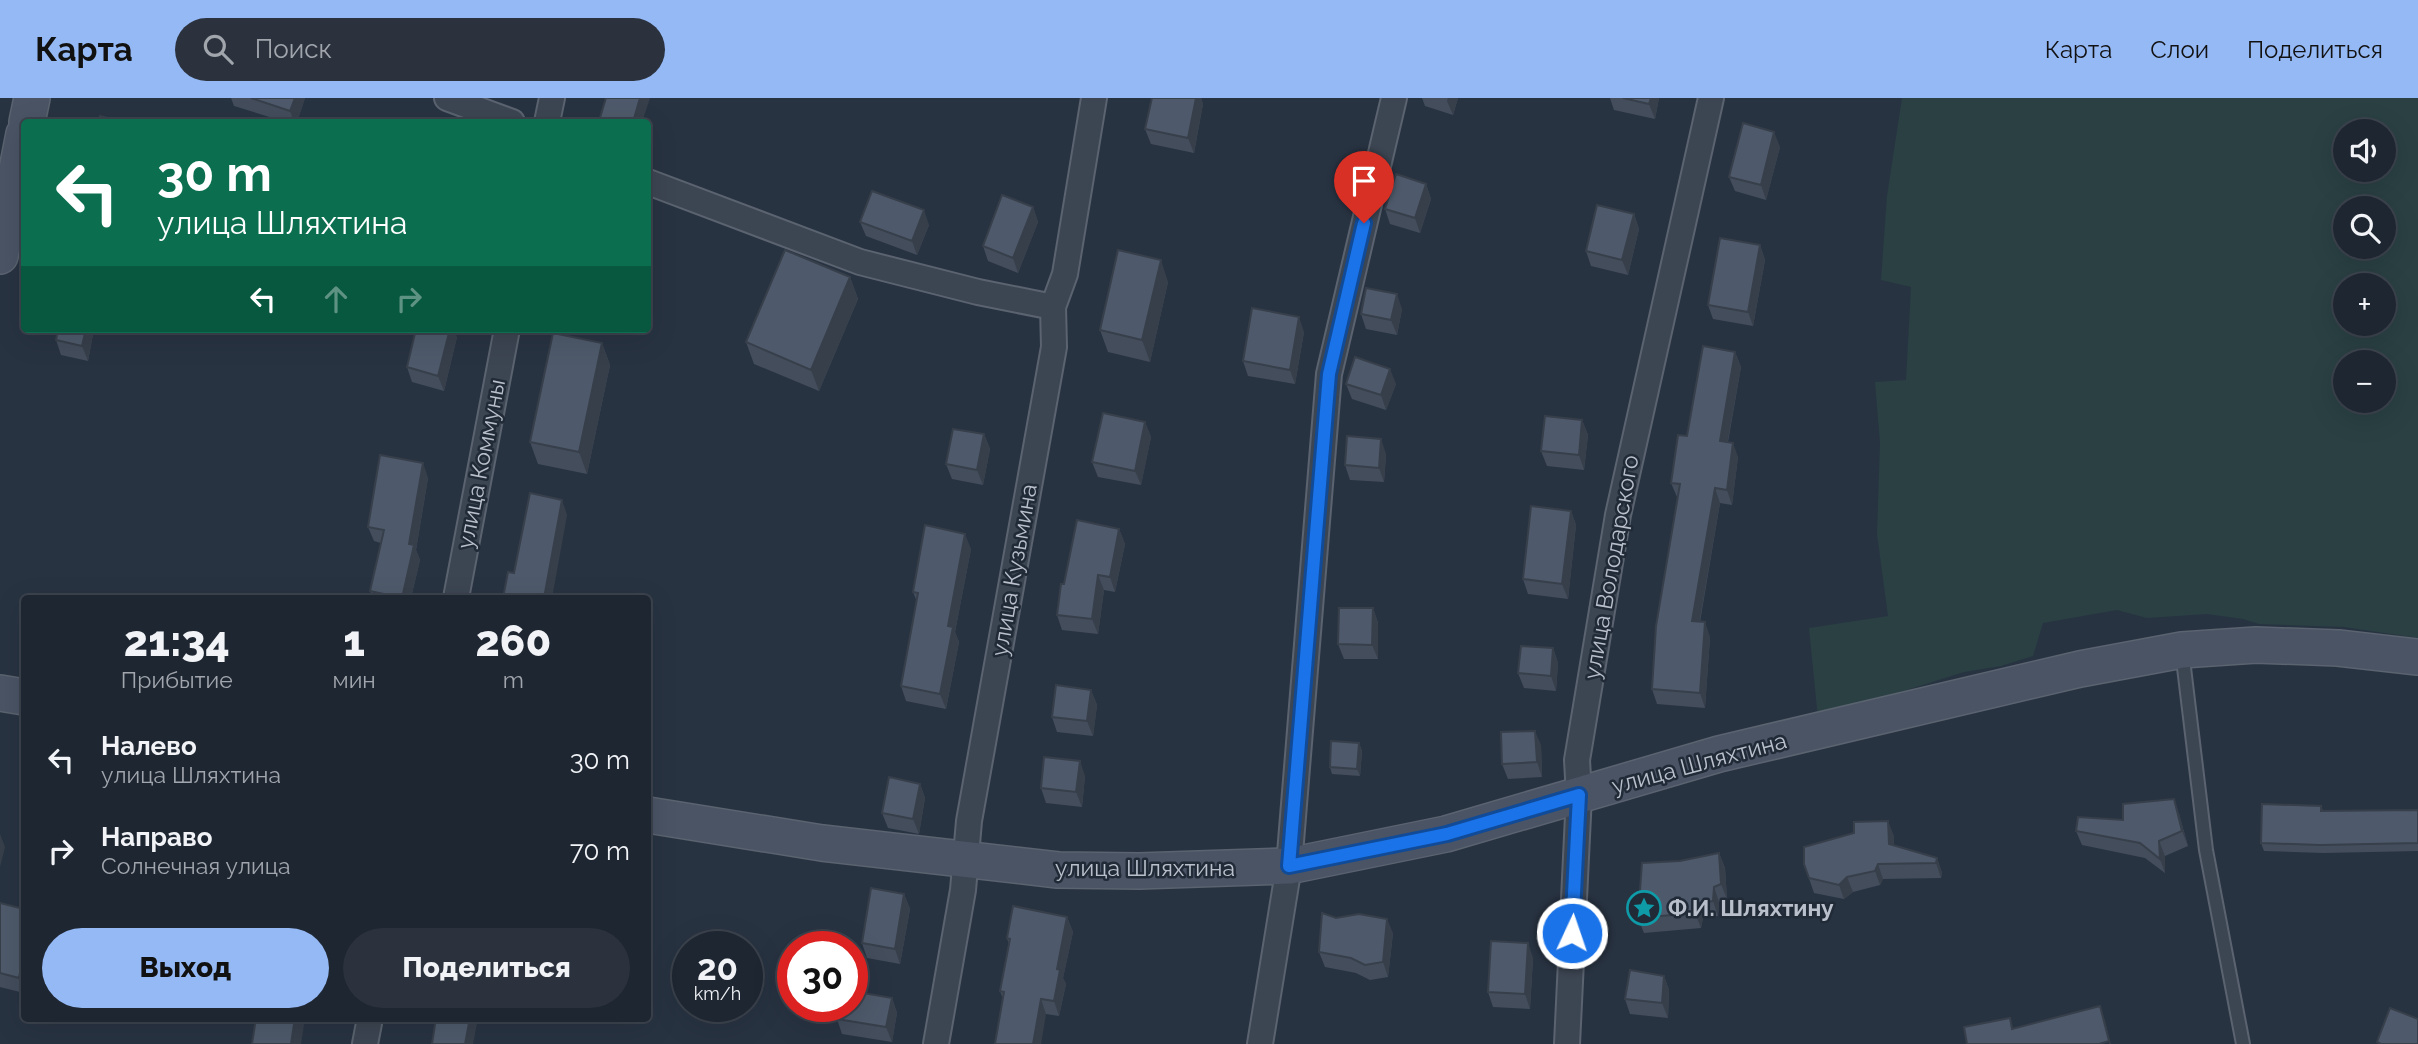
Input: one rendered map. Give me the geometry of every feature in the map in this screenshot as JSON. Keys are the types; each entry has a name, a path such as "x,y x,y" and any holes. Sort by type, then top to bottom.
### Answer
{"main road":[{"path":"28,119 32,98"},
{"path":"0,256 21,149"},
{"name":"улица Шляхтина","path":"651,816 822,844 1058,870 1125,871 1289,866 1447,834 1719,754 2080,669 2182,650 2256,645 2338,648 2418,657"},
{"path":"0,693 21,696"}],"street":[{"path":"447,98 504,119"},
{"path":"548,119 552,98"},
{"name":"улица Кузьмина","path":"936,1044 967,861 969,821 1055,347 1052,307 1065,274 1094,98"},
{"path":"1260,1044 1289,866 1329,374 1394,98"},
{"name":"улица Володарского","path":"1567,1044 1579,795 1577,761 1618,515 1711,98"},
{"path":"651,182 860,262 978,292 1052,307"},
{"name":"улица Коммуны","path":"457,595 506,333"},
{"path":"365,1044 369,1022"}],"lane":[{"path":"2182,650 2206,850 2243,1044"}],"green space":[{"path":"1902,98 2418,98 2418,638 2344,627 2259,624 2207,614 2147,618 2117,610 2043,623 2033,656 2001,666 1964,672 1818,718 1809,628 1888,616 1877,534 1880,443 1875,382 1906,380 1911,287 1881,280 1887,196"}],"building":[{"path":"251,98 295,98 290,111"},
{"path":"606,98 640,98 634,119 600,119"},
{"path":"1152,98 1196,98 1188,138 1145,129"},
{"path":"1623,98 1651,98 1649,104"},
{"path":"1743,123 1774,132 1761,185 1729,177"},
{"path":"1396,174 1426,184 1415,218 1385,209"},
{"path":"872,191 924,210 912,241 860,222"},
{"path":"1002,195 1033,207 1013,258 983,246"},
{"path":"1597,205 1634,214 1622,260 1586,251"},
{"path":"1720,238 1760,245 1748,312 1708,305"},
{"path":"785,250 850,277 811,370 746,342"},
{"path":"1118,250 1161,260 1142,340 1100,330"},
{"path":"1366,288 1397,294 1391,320 1361,314"},
{"path":"1252,308 1299,317 1290,370 1243,361"},
{"path":"57,333 85,333 82,346 56,340"},
{"path":"415,333 449,333 438,376 407,367"},
{"path":"553,333 602,343 579,452 530,442"},
{"path":"1703,346 1735,352 1720,441 1733,443 1727,490 1715,488 1692,621 1705,622 1700,693 1652,689 1656,626 1680,484 1671,483 1678,435 1687,436"},
{"path":"1355,357 1390,369 1381,395 1346,384"},
{"path":"1103,413 1145,422 1135,471 1092,462"},
{"path":"1545,416 1582,420 1579,455 1541,451"},
{"path":"953,429 984,434 977,470 946,464"},
{"path":"1347,436 1381,439 1379,468 1345,465"},
{"path":"380,455 423,463 409,544 414,545 403,595 370,591 384,530 368,527"},
{"path":"530,493 562,500 545,595 504,595 508,572 514,573"},
{"path":"1531,506 1571,511 1562,584 1523,579"},
{"path":"1077,520 1119,529 1110,577 1098,575 1092,619 1057,615 1061,584 1064,584"},
{"path":"925,525 965,534 948,626 953,627 940,694 901,686 918,593 913,592"},
{"path":"1339,608 1373,608 1372,645 1338,644"},
{"path":"1521,646 1553,648 1551,676 1518,673"},
{"path":"1056,685 1091,690 1087,721 1052,717"},
{"path":"1535,731 1537,762 1502,764 1501,732"},
{"path":"1331,741 1359,743 1357,769 1330,767"},
{"path":"1044,757 1080,761 1076,792 1041,788"},
{"path":"889,777 920,784 913,819 882,813"},
{"path":"2174,799 2182,831 2159,841 2160,859 2140,843 2076,831 2078,817 2123,820 2123,804"},
{"path":"2262,804 2321,806 2321,811 2418,810 2418,843 2261,843"},
{"path":"1888,821 1889,844 1937,858 1936,863 1878,864 1875,871 1847,877 1839,885 1809,878 1804,864 1804,847 1854,833 1854,822"},
{"path":"1719,853 1721,884 1714,887 1713,901 1698,903 1695,913 1638,918 1642,863 1680,861"},
{"path":"871,888 904,894 895,949 868,944 868,931 864,931"},
{"path":"0,903 21,908 21,968 19,978 0,973"},
{"path":"1013,906 1067,917 1054,1001 1041,999 1033,1044 995,1044 1004,992 1000,991"},
{"path":"1322,913 1336,918 1359,914 1387,919 1383,962 1365,965 1351,958 1319,952"},
{"path":"1491,941 1528,943 1525,994 1488,992"},
{"path":"1630,970 1664,976 1662,1003 1625,999"},
{"path":"868,994 892,998 886,1027 855,1022 868,1022"},
{"path":"2100,1006 2109,1041 2099,1044 1967,1044 1964,1027 2010,1018 2012,1029"},
{"path":"2390,1008 2418,1019 2418,1044 2377,1042"},
{"path":"255,1022 294,1022 291,1044 252,1044"},
{"path":"435,1022 469,1022 465,1044 432,1044"}],"place":[{"name":"Ф.И. Шляхтину","path":"1644,908"}],"route":[{"path":"1364,223 1329,374 1289,866 1447,834 1579,795 1572,933"}]}
